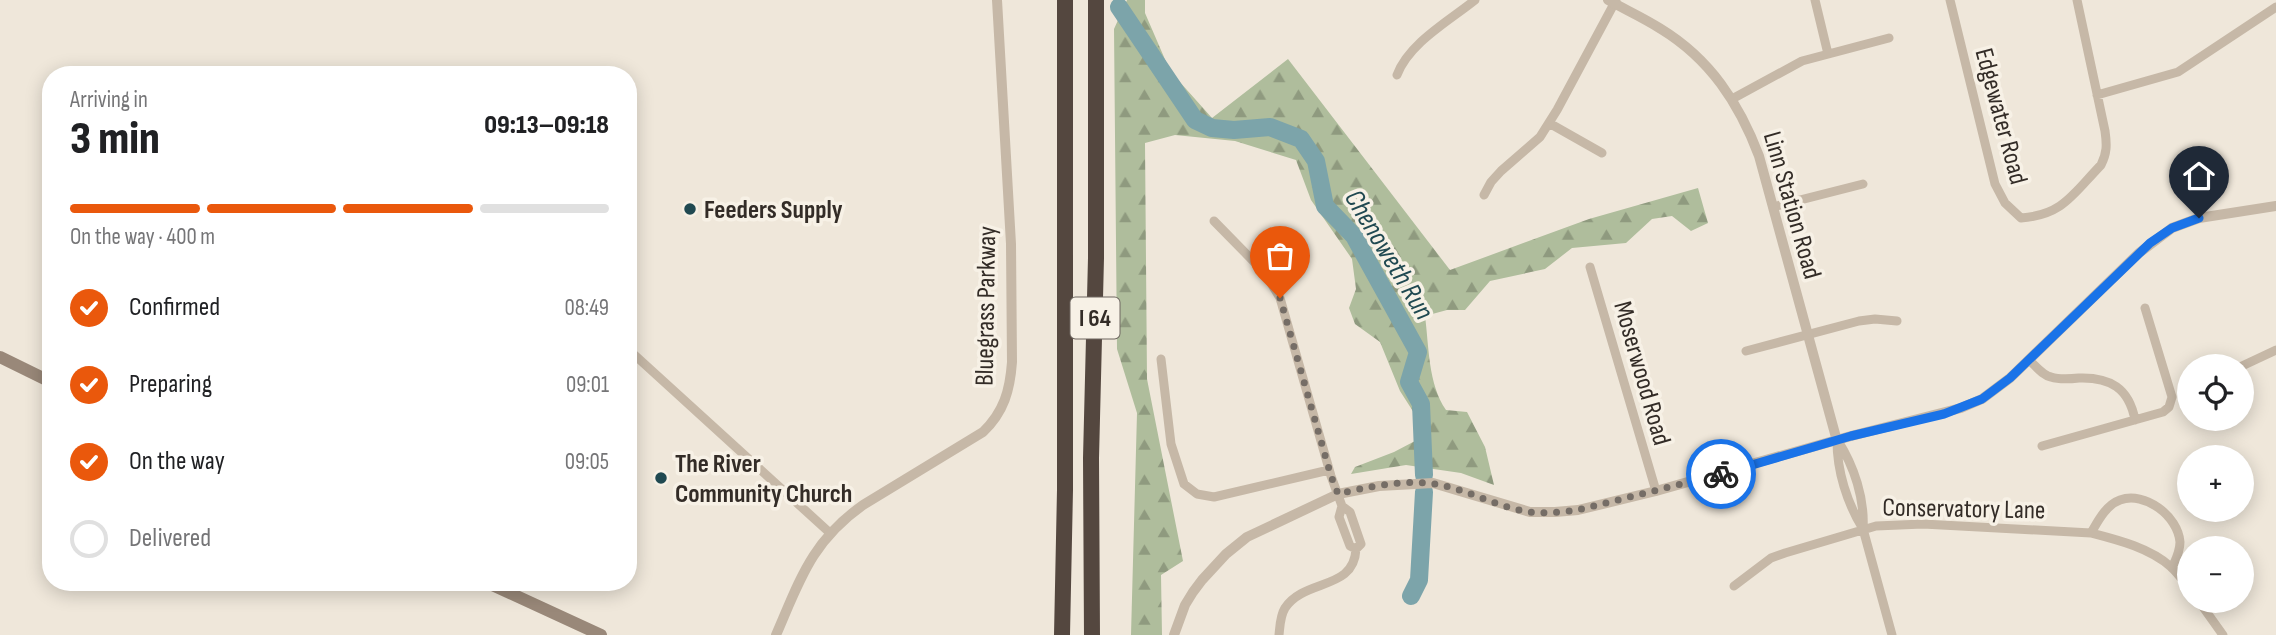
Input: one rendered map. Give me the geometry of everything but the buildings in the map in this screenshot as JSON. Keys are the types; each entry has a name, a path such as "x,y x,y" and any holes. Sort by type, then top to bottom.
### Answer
{"highway":[{"name":"I 64","path":"1062,635 1065,490 1065,0"},
{"name":"I 64","path":"1092,635 1091,458 1096,258 1096,0"}],"main road":[{"path":"0,357 42,378"},
{"path":"505,591 601,635"}],"street":[{"name":"Bluegrass Parkway","path":"776,635 807,565 819,545 845,517 983,432 996,418 1008,392 1012,362 1011,244 997,0"},
{"path":"1397,75 1400,66 1413,49 1475,0"},
{"path":"1815,0 1828,54"},
{"name":"Edgewater Road","path":"1950,0 1995,184 2005,203 2021,218 2036,217 2059,208 2101,165 2105,156 2107,147 2077,0"},
{"path":"1484,195 1500,171 1535,143 1549,123 1613,1"},
{"name":"Linn Station Road","path":"1613,1 1682,43 1716,75 1749,130 1773,207 1837,441 1849,458 1864,512 1863,529 1892,635"},
{"path":"2097,95 2178,72 2276,7"},
{"path":"1732,99 1785,69 1889,38"},
{"path":"1549,123 1602,153"},
{"path":"1773,207 1863,184"},
{"path":"1174,635 1185,605 1202,580 1226,554 1247,537 1338,494 1379,486 1433,483 1530,512 1578,510 1970,405 1995,390 2139,253 2172,228 2199,218 2276,206"},
{"path":"1214,221 1265,273 1280,298 1329,470 1342,506 1339,517 1350,546 1356,549 1356,562 1347,574 1303,592 1285,607 1279,635"},
{"name":"Moserwood Road","path":"1590,267 1656,491"},
{"path":"2042,446 2163,412 2171,402 2172,397 2145,308"},
{"path":"1746,351 1868,319 1897,321"},
{"path":"2254,360 2276,350"},
{"path":"637,357 830,533"},
{"path":"1161,359 1171,444 1184,484 1189,489 1197,494 1214,497 1329,470"},
{"path":"2029,360 2043,374 2051,377 2093,378 2114,385 2131,403 2135,419"},
{"path":"2091,533 2101,516 2119,500 2146,501 2161,509 2179,535 2178,556 2172,568"},
{"name":"Conservatory Lane","path":"1734,586 1771,558 1876,526 1923,524 2091,533 2118,540 2158,558 2177,574"},
{"path":"2207,613 2223,635"}],"green space":[{"path":"1127,0 1145,0 1145,13 1170,71 1212,118 1288,59 1450,270 1589,219 1698,188 1708,223 1691,231 1672,216 1652,219 1626,243 1572,248 1545,269 1490,281 1465,310 1447,310 1425,316 1430,364 1440,400 1446,410 1467,412 1485,447 1494,485 1461,473 1406,465 1351,474 1355,467 1415,441 1416,416 1400,391 1380,342 1355,324 1349,308 1356,289 1352,259 1311,200 1296,160 1235,141 1175,135 1145,143 1147,379 1183,561 1161,575 1162,635 1131,635 1137,413 1117,349 1114,29"}],"waterway":[{"name":"Chenoweth Run","path":"1119,7 1195,120 1212,128 1234,130 1270,127 1301,139 1316,161 1325,206 1354,236 1418,352 1409,382 1421,404 1424,475"},
{"name":"Chenoweth Run","path":"1411,596 1419,580 1424,492"}],"way so far":[{"path":"1280,298 1338,494 1379,486 1433,483 1530,512 1555,512 1578,510 1721,474"}],"place":[{"name":"Feeders Supply","path":"690,209"},
{"name":"The River Community Church","path":"661,478"}],"route":[{"path":"1721,474 1851,436 1944,414 1982,399 2010,378 2150,243 2172,228 2199,218"}]}
